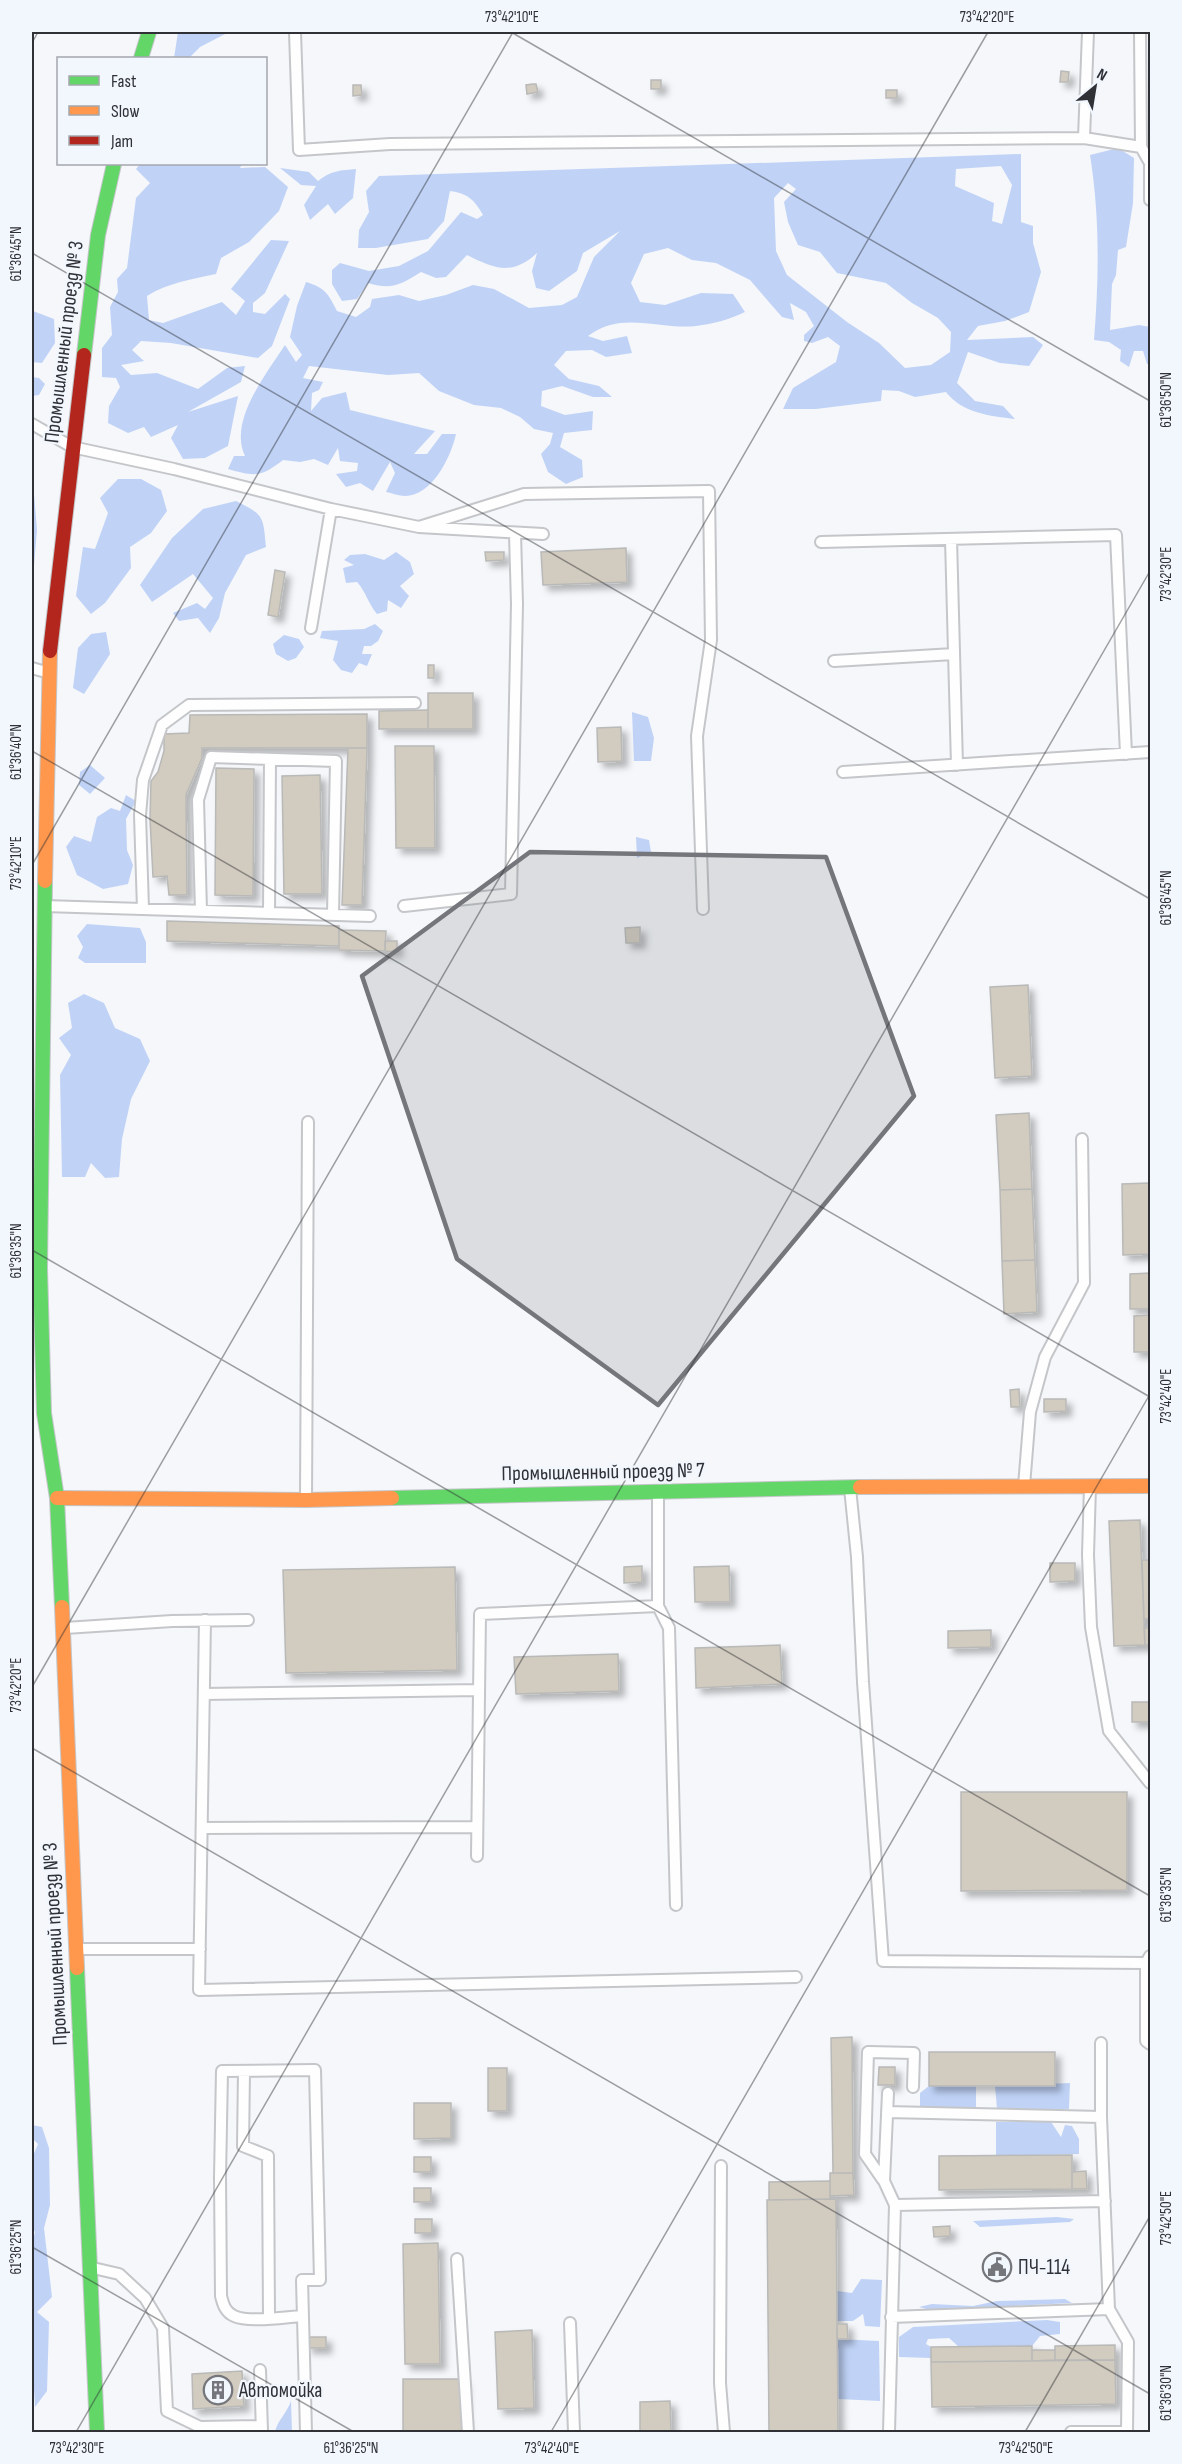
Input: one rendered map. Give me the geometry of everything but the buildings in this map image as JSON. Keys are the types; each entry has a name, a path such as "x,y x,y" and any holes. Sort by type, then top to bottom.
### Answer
{"street":[{"path":"141,57 149,32"},
{"name":"Промышленный проезд № 3","path":"97,2433 57,1498 44,1413 36,1265 50,642 98,235 114,165"},
{"name":"Промышленный проезд № 7","path":"57,1498 306,1500 849,1487 1150,1486"}],"lane":[{"path":"295,32 298,150 390,144 1084,138 1141,147"},
{"path":"1084,138 1088,32"},
{"path":"1140,32 1141,147 1150,163 1150,201"},
{"path":"32,424 72,447 174,469 332,509 419,527 543,534"},
{"path":"419,527 524,494 709,491 711,640 697,736 703,909"},
{"path":"311,628 332,509"},
{"path":"404,906 511,894 517,604 515,534"},
{"path":"821,542 1116,535 1126,754"},
{"path":"951,539 957,765"},
{"path":"834,661 954,654"},
{"path":"32,668 50,673"},
{"path":"143,909 140,814 143,780 162,725 189,705 415,703"},
{"path":"843,772 1150,752"},
{"path":"201,911 198,800 211,757 336,761 333,915"},
{"path":"269,913 270,759"},
{"path":"44,906 370,916"},
{"path":"306,1500 308,1122"},
{"path":"1024,1486 1030,1412 1045,1357 1084,1283 1082,1139"},
{"path":"1090,1486 1088,1555 1091,1627 1110,1731 1150,1784"},
{"path":"849,1487 857,1557 863,1694 883,1961 1148,1959 1146,2041 1150,2044"},
{"path":"658,1492 658,1606 669,1628 676,1905"},
{"path":"477,1856 480,1614 658,1606"},
{"path":"62,1628 205,1620 248,1620"},
{"path":"205,1620 199,1990 796,1977"},
{"path":"204,1694 479,1690"},
{"path":"1139,1768 1150,1773"},
{"path":"202,1828 477,1827"},
{"path":"76,1949 200,1949"},
{"path":"1071,2433 1127,2432 1128,2342 1108,2309 1101,2117 1101,2043"},
{"path":"889,2433 895,2205 884,2181 865,2154 868,2052 914,2053 913,2087"},
{"path":"302,2316 245,2318 233,2315 224,2307 221,2296 220,2197 222,2071 315,2070 320,2280 302,2280 306,2433"},
{"path":"244,2071 243,2146 268,2156 269,2318"},
{"path":"884,2181 888,2093"},
{"path":"886,2112 1101,2117"},
{"path":"722,2166 720,2383 724,2433"},
{"path":"895,2205 1105,2201"},
{"path":"457,2259 468,2433"},
{"path":"90,2268 119,2274 145,2298 163,2328 167,2411 200,2427 262,2429 260,2370"},
{"path":"891,2316 1108,2309"},
{"path":"570,2323 574,2433"}],"highlighted area":[{"path":"530,852 826,857 914,1096 658,1405 457,1259 362,976"}],"shaded area":[{"path":"178,32 229,32 200,47 190,57 174,57"},
{"path":"1118,148 1134,158 1133,203 1126,247 1118,250 1116,275 1112,284 1110,330 1139,325 1150,327 1150,364 1147,364 1143,351 1134,351 1129,367 1120,361 1121,350 1109,342 1094,340 1098,247 1096,202 1090,155"},
{"path":"1021,154 1021,222 1033,226 1033,243 1041,272 1029,312 1005,321 978,326 967,340 1033,337 1043,345 1029,366 1000,363 968,352 957,383 975,401 1003,406 1015,419 986,415 968,409 946,392 915,397 899,391 882,390 881,401 816,409 783,409 793,388 836,362 840,346 828,337 812,343 804,341 804,335 814,326 806,312 790,303 794,320 782,317 750,280 716,263 692,260 668,248 644,254 631,283 640,302 665,305 701,293 733,294 745,312 722,321 696,326 682,327 627,322 614,324 601,328 588,336 603,341 627,336 632,353 606,357 592,350 566,351 554,365 569,379 599,386 612,397 593,397 562,386 542,391 541,406 565,415 593,411 592,430 564,433 560,447 582,460 583,477 566,484 548,472 541,454 550,444 553,433 534,429 520,417 501,408 474,405 439,391 419,373 388,375 309,366 303,378 323,382 319,390 312,393 311,411 322,398 346,392 350,410 435,431 414,454 427,454 442,434 456,434 450,453 439,474 424,490 405,496 398,495 386,492 395,473 390,462 373,491 360,483 346,487 336,474 357,471 358,463 340,461 338,448 328,465 314,459 300,462 283,460 269,470 258,474 228,469 234,456 245,456 241,442 245,413 269,369 285,345 296,362 302,355 290,337 297,306 306,282 325,292 337,311 356,317 370,307 372,299 399,295 419,301 446,295 473,285 494,289 529,308 562,305 577,297 594,257 620,231 583,253 577,271 549,291 536,288 532,271 537,253 519,265 503,268 486,264 467,255 446,277 436,278 421,272 396,285 383,286 368,283 357,299 342,301 332,284 332,270 340,263 369,271 399,266 428,251 461,212 477,219 483,215 470,198 450,191 444,221 428,239 376,248 358,248 359,230 369,212 366,191 379,176","holes":["1001,166 1012,185 1002,224 992,221 994,203 955,186 956,169","788,183 796,189 784,202 788,222 798,245 820,252 837,273 886,283 912,303 938,318 951,332 950,352 931,365 905,368 879,343 847,322 787,275 776,251 774,198"]},
{"path":"139,165 265,167 288,187 279,211 249,242 221,258 216,274 172,285 147,296 149,320 163,323 222,302 236,315 245,301 231,289 271,240 289,241 265,293 253,303 253,312 265,314 285,294 290,299 272,346 258,358 171,343 141,341 132,350 144,361 121,365 131,375 157,373 198,389 227,368 245,366 241,382 188,412 238,396 228,446 205,458 183,459 171,438 178,425 151,437 144,427 128,433 108,423 109,406 120,387 116,378 102,377 102,348 112,335 110,307 118,292 117,279 127,268 136,198 150,183 136,169"},
{"path":"280,168 309,172 318,181 336,172 356,169 353,198 335,214 328,204 310,220 304,205 316,186 301,185"},
{"path":"33,311 54,319 55,343 42,363 32,362"},
{"path":"32,377 39,378 45,384 39,395 32,396"},
{"path":"32,470 37,530 32,589"},
{"path":"118,479 141,479 161,490 167,511 151,533 130,547 131,568 105,603 91,614 76,596 83,547 95,549 108,513 100,498"},
{"path":"236,501 260,517 263,522 266,547 246,555 225,593 219,618 210,633 198,618 179,621 173,613 197,603 205,609 213,598 193,574 152,602 140,585 172,538 203,509"},
{"path":"396,552 410,562 414,574 400,586 409,596 401,608 388,600 387,611 377,614 357,582 346,583 343,568 354,565 344,560 350,555 365,554 384,560"},
{"path":"375,624 383,631 378,641 371,646 364,646 362,654 372,654 367,666 359,663 352,673 341,670 333,660 338,641 320,638 322,631 364,629"},
{"path":"106,632 110,654 84,694 73,688 78,648 91,634"},
{"path":"284,635 299,639 304,647 296,658 288,661 276,654 273,644"},
{"path":"632,712 648,717 654,738 651,761 634,761"},
{"path":"90,765 105,778 90,794 79,785 80,772"},
{"path":"126,795 136,801 126,819 127,850 133,865 128,884 103,889 77,875 66,847 74,836 91,842 97,817 111,808 120,811"},
{"path":"636,837 649,840 651,852 637,858"},
{"path":"87,924 140,928 146,942 146,963 85,963 78,958 83,947 77,936"},
{"path":"84,994 104,1003 115,1028 140,1039 150,1061 131,1099 122,1139 119,1177 105,1178 91,1163 85,1177 62,1177 60,1075 71,1055 59,1038 72,1028 68,1003"},
{"path":"1070,2083 1069,2109 997,2109 995,2086"},
{"path":"929,2086 976,2086 976,2108 920,2107 920,2093"},
{"path":"996,2122 1051,2122 1061,2137 1065,2125 1072,2126 1079,2139 1079,2154 996,2156"},
{"path":"32,2125 42,2127 49,2148 50,2205 44,2228 52,2297 37,2312 49,2322 47,2391 35,2407 32,2353 32,2244 35,2232 32,2227 32,2158 38,2144 32,2138"},
{"path":"1057,2217 1074,2219 1070,2222 980,2227 973,2221"},
{"path":"861,2279 882,2280 880,2327 865,2326 863,2314 853,2321 837,2321 837,2291 852,2293"},
{"path":"1065,2299 1072,2303 930,2310 919,2307 932,2304 973,2306 997,2301"},
{"path":"1047,2320 1060,2322 1060,2334 1040,2336 1032,2346 959,2347 949,2338 928,2339 926,2344 931,2347 931,2358 899,2357 899,2337 913,2327"},
{"path":"837,2339 879,2341 880,2401 838,2399"},
{"path":"291,2401 292,2432 275,2432 278,2424"}],"traffic: fast":[{"path":"141,57 149,32"},
{"path":"84,355 98,235 114,165"},
{"path":"45,881 40,1268 44,1413 57,1498 62,1607"},
{"path":"392,1498 860,1487"},
{"path":"77,1968 97,2432"}],"traffic: slow":[{"path":"45,881 50,651"},
{"path":"860,1487 1150,1486"},
{"path":"57,1498 306,1500 392,1498"},
{"path":"62,1607 77,1968"}],"traffic: jam":[{"path":"50,651 84,355"}],"place":[{"name":"ПЧ-114","path":"997,2267"},
{"name":"Автомойка","path":"218,2390"}]}
